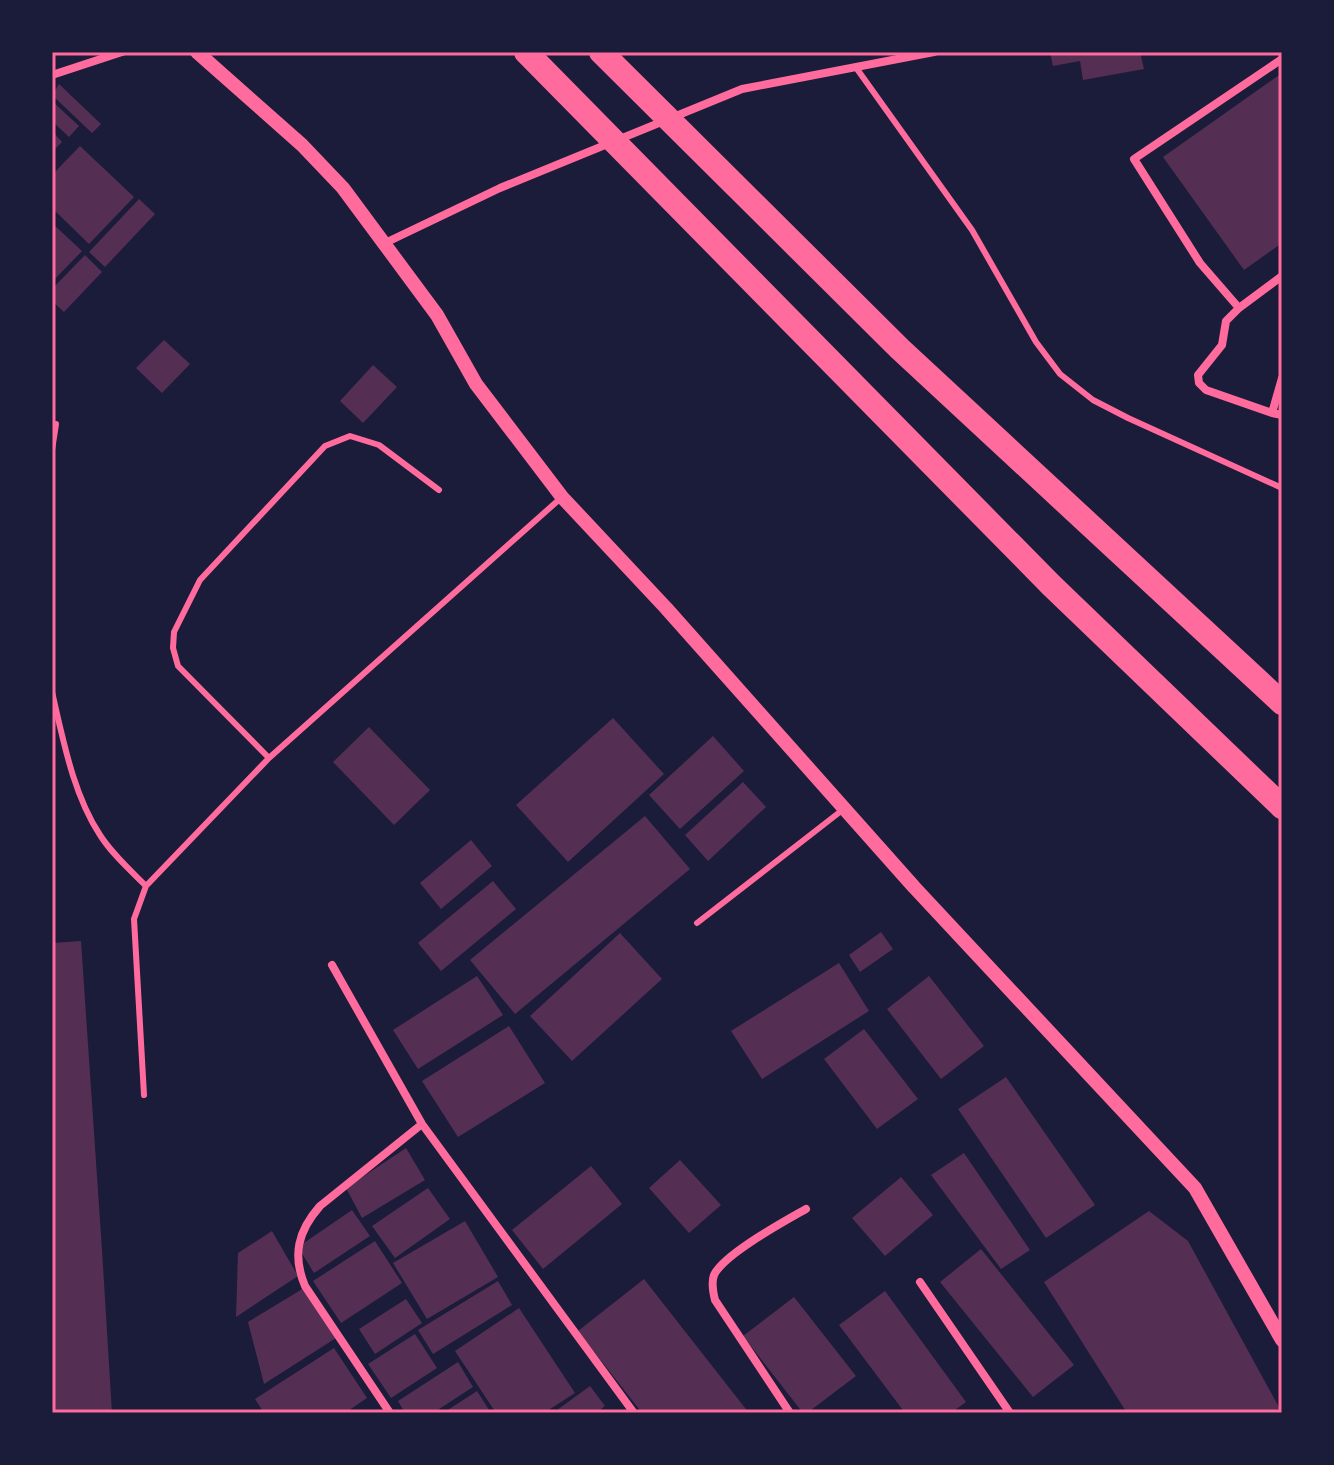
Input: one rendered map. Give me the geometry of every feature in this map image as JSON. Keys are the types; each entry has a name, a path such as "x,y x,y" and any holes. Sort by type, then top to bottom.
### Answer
{"highway":[{"path":"526,52 1051,585 1282,807"},
{"path":"606,57 900,349 1282,703"}],"street":[{"path":"52,75 122,52"},
{"path":"197,52 302,145 343,188 437,315 476,384 562,497 666,608 914,887 1195,1188 1282,1340"},
{"path":"385,243 500,188 742,89 934,52"},
{"path":"1239,308 1200,263 1134,159 1282,59"},
{"path":"1282,276 1226,321 1222,345 1198,375 1199,383 1217,395 1282,415"},
{"path":"1272,413 1282,378"},
{"path":"332,965 422,1124 634,1413"},
{"path":"390,1413 305,1286 299,1270 298,1247 307,1221 320,1206 422,1124"},
{"path":"790,1413 715,1300 712,1283 725,1262 763,1234 806,1209"},
{"path":"920,1282 1010,1413"}],"lane":[{"path":"857,69 972,230 1036,342 1060,374 1093,400 1128,418 1282,488"},
{"path":"52,450 56,424"},
{"path":"269,758 178,666 173,648 174,632 200,580 325,446 350,436 379,445 439,490"},
{"path":"144,1095 134,919 146,886 269,758 562,497"},
{"path":"52,692 65,744 88,811 106,843 146,886"},
{"path":"697,923 845,808"}],"building":[{"path":"1050,52 1140,52 1144,69 1083,80 1080,61 1053,66"},
{"path":"1282,73 1282,243 1244,270 1163,157"},
{"path":"59,84 101,124 92,133 52,95"},
{"path":"52,101 79,126 69,137 52,121"},
{"path":"52,131 62,142 52,152"},
{"path":"80,146 134,197 89,244 52,208 52,175"},
{"path":"139,199 155,214 105,267 89,252"},
{"path":"52,223 82,251 52,282"},
{"path":"85,255 102,272 64,312 52,301 52,289"},
{"path":"164,340 190,364 162,393 136,368"},
{"path":"373,365 397,387 363,423 340,401"},
{"path":"613,718 664,774 568,862 516,805"},
{"path":"369,727 430,790 394,825 333,762"},
{"path":"713,736 744,771 680,829 649,795"},
{"path":"743,782 766,807 708,861 685,835"},
{"path":"645,816 690,869 515,1014 470,960"},
{"path":"471,840 492,866 441,909 420,883"},
{"path":"493,881 516,909 441,971 418,943"},
{"path":"881,932 893,949 860,972 849,955"},
{"path":"620,933 662,979 572,1061 530,1016"},
{"path":"81,941 112,1413 52,1413 52,943"},
{"path":"839,963 869,1011 762,1079 731,1031"},
{"path":"477,976 503,1015 418,1069 393,1030"},
{"path":"929,976 984,1046 941,1079 887,1009"},
{"path":"509,1026 545,1083 458,1137 422,1081"},
{"path":"864,1029 918,1099 877,1129 824,1059"},
{"path":"1006,1077 1095,1205 1046,1238 958,1109"},
{"path":"406,1148 425,1180 362,1218 346,1188"},
{"path":"964,1153 1030,1250 1001,1269 931,1175"},
{"path":"680,1160 721,1205 689,1233 649,1188"},
{"path":"591,1166 622,1204 543,1269 512,1230"},
{"path":"901,1177 933,1215 885,1256 852,1218"},
{"path":"428,1188 450,1219 395,1258 372,1226"},
{"path":"352,1210 370,1236 314,1273 298,1247"},
{"path":"1149,1211 1188,1241 1280,1409 1257,1413 1127,1413 1044,1282"},
{"path":"465,1221 498,1277 427,1319 393,1263"},
{"path":"272,1231 298,1276 236,1317 238,1253"},
{"path":"375,1241 402,1283 341,1323 313,1281"},
{"path":"981,1249 1074,1365 1033,1397 940,1282"},
{"path":"644,1279 749,1413 642,1413 578,1331"},
{"path":"498,1281 512,1305 433,1354 418,1330"},
{"path":"304,1288 336,1338 264,1384 248,1322"},
{"path":"885,1291 966,1402 951,1413 905,1413 839,1325"},
{"path":"794,1297 856,1376 807,1413 803,1413 743,1336"},
{"path":"406,1299 422,1323 375,1354 359,1329"},
{"path":"519,1308 575,1393 544,1413 496,1413 455,1351"},
{"path":"415,1334 437,1368 391,1398 368,1364"},
{"path":"334,1348 367,1398 345,1413 264,1413 255,1399"},
{"path":"458,1362 473,1387 433,1413 405,1413 398,1401"},
{"path":"590,1386 605,1406 596,1413 553,1413"},
{"path":"477,1391 491,1413 443,1413"}]}
